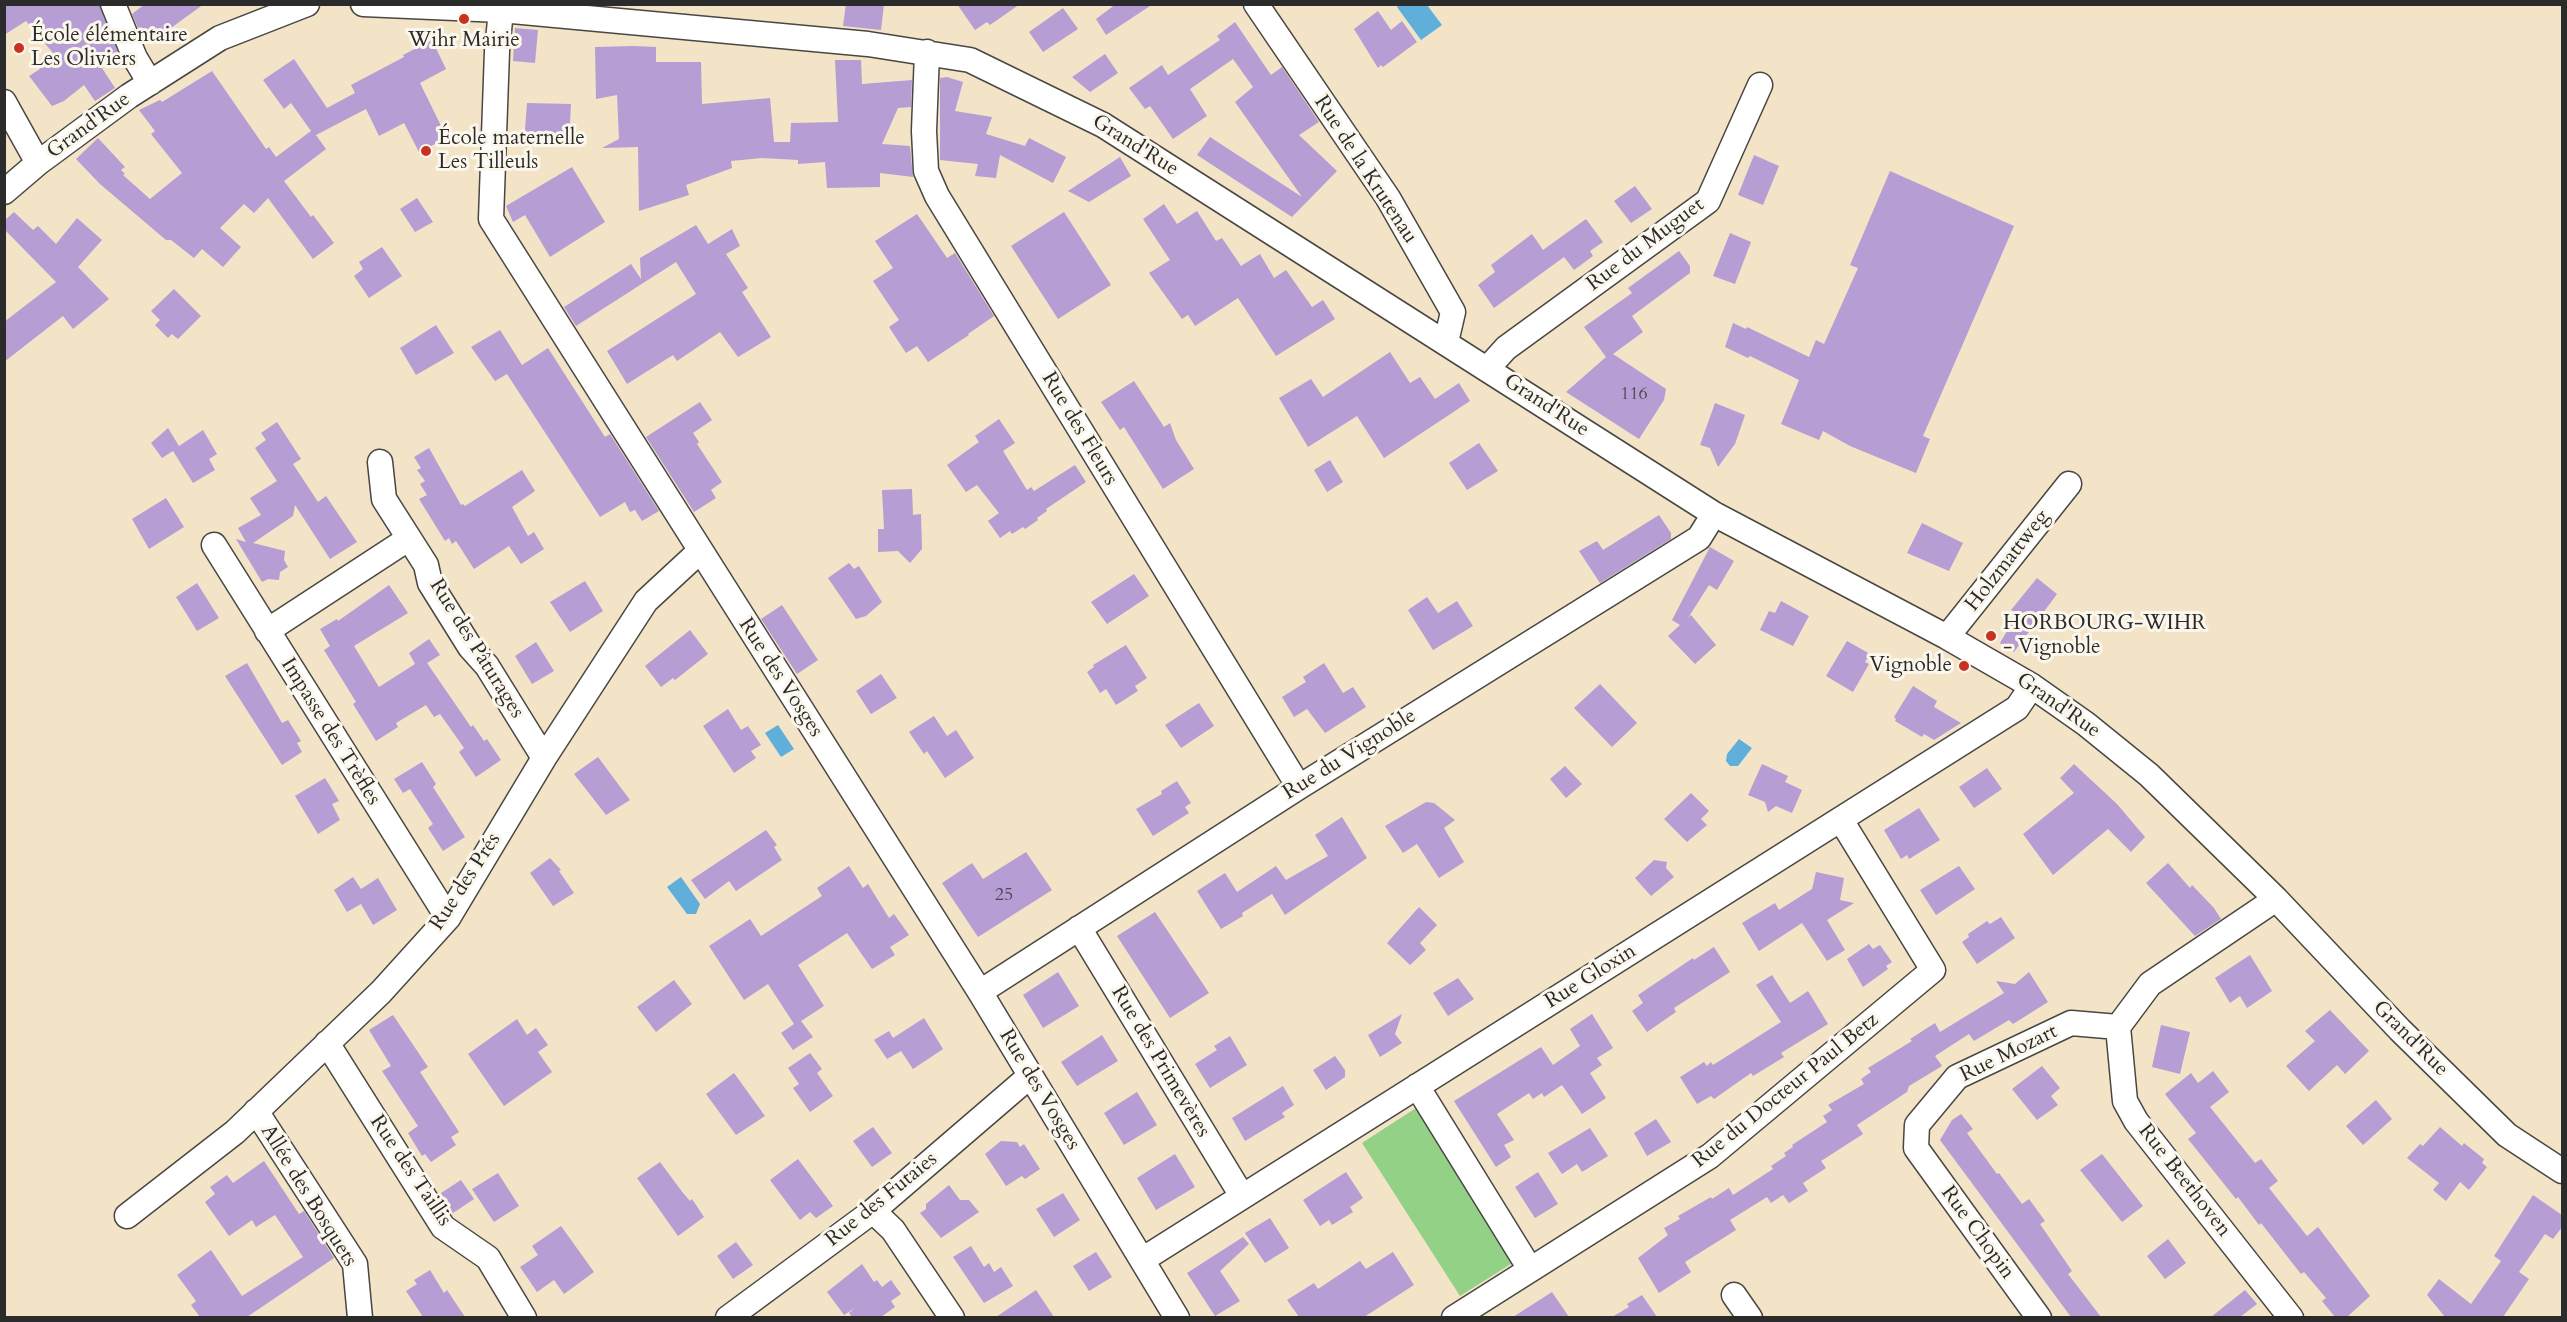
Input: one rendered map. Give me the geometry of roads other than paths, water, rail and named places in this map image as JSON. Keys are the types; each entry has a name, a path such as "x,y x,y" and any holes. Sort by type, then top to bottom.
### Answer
{"street":[{"path":"112,4 135,58 150,83"},
{"name":"Grand'Rue","path":"4,192 38,163 150,83 220,38 307,4"},
{"name":"Grand'Rue","path":"363,4 501,10 857,43 927,52 970,60 1102,125 1714,514 1947,637 2032,686 2086,724 2150,775 2276,899 2400,1030 2507,1135 2562,1171"},
{"name":"Rue de la Krutenau","path":"1256,4 1388,198 1453,312 1446,342"},
{"name":"Rue des Vosges","path":"501,10 497,51 491,219 980,992 1177,1317"},
{"name":"Rue des Fleurs","path":"927,52 924,131 926,171 937,196 1299,787"},
{"name":"Rue du Muguet","path":"1486,369 1506,348 1708,201 1760,85"},
{"path":"4,102 38,163"},
{"name":"Rue des Pâturages","path":"380,462 384,499 426,565 430,583 470,648 487,666 544,758"},
{"name":"Holzmattweg","path":"1947,637 2069,484"},
{"name":"Rue du Vignoble","path":"980,992 1299,787 1699,538 1714,514"},
{"path":"267,631 408,539"},
{"name":"Impasse des Trèfles","path":"214,545 448,918"},
{"name":"Rue des Prés","path":"127,1216 235,1131 381,992 448,918 544,758 646,601 700,550"},
{"name":"Rue Gloxin","path":"1142,1260 2017,708 2032,686"},
{"name":"Rue du Docteur Paul Betz","path":"1454,1317 1710,1156 1933,970 1841,820"},
{"path":"2118,1027 2150,984 2276,899"},
{"name":"Rue des Primevères","path":"1079,928 1242,1196"},
{"name":"Rue Mozart","path":"1916,1148 1917,1125 1957,1077 2071,1023 2118,1027"},
{"name":"Rue Beethoven","path":"2118,1027 2125,1101 2136,1121 2291,1317"},
{"name":"Rue des Taillis","path":"327,1043 443,1227 488,1258 524,1317"},
{"name":"Rue des Futaies","path":"728,1317 873,1211 1030,1076"},
{"path":"1417,1086 1530,1269"},
{"name":"Allée des Bosquets","path":"256,1111 355,1264 360,1317"},
{"name":"Rue Chopin","path":"1916,1148 2039,1317"},
{"path":"873,1211 893,1230 951,1317"},
{"path":"1734,1295 1750,1317"}],"water":[{"path":"1400,4 1427,5 1442,25 1421,40 1397,7"},
{"path":"778,725 794,749 781,757 765,733"},
{"path":"1739,739 1752,748 1738,766 1730,766 1726,761 1727,754"},
{"path":"681,877 700,904 696,914 687,914 667,887"}],"place":[{"name":"Wihr Mairie","path":"464,19"},
{"name":"École élémentaire Les Oliviers","path":"19,48"},
{"name":"École maternelle Les Tilleuls","path":"426,151"},
{"name":"HORBOURG-WIHR - Vignoble","path":"1991,636"},
{"name":"Vignoble","path":"1964,666"}]}
